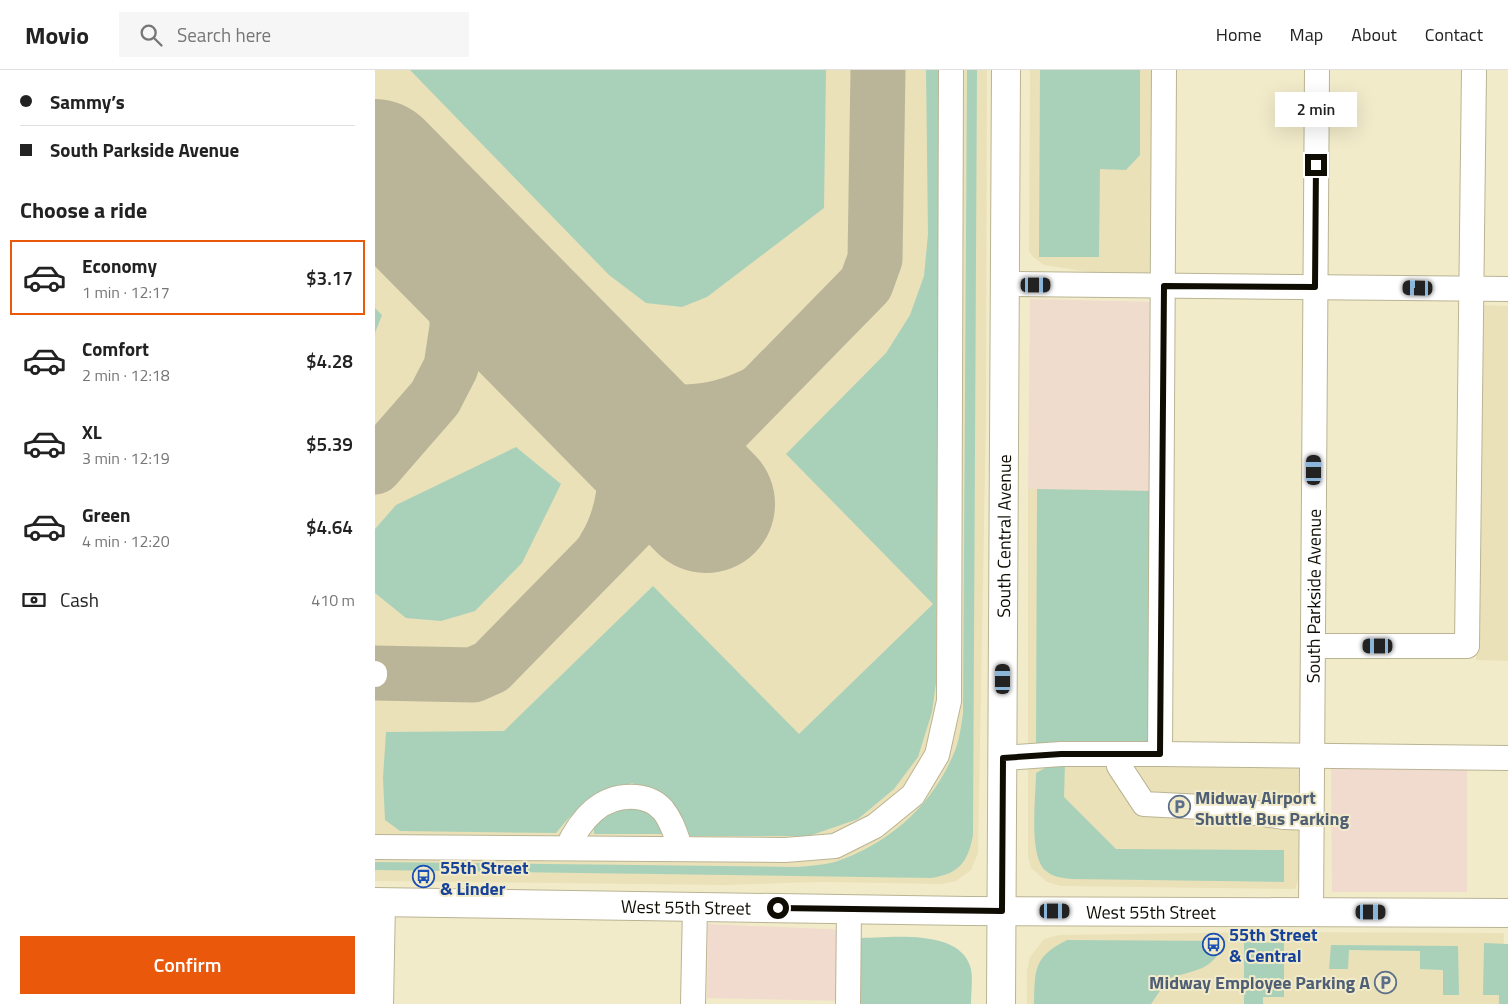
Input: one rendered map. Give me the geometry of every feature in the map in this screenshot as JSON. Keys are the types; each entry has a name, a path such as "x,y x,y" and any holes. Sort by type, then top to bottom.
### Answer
{"main road":[{"name":"South Central Avenue","path":"1001,1004 1006,70"},
{"name":"West 55th Street","path":"379,902 1002,911 1508,913"}],"street":[{"path":"375,846 785,850 835,846 875,826 913,795 937,755 949,701 951,70"},
{"path":"1160,754 1164,70"},
{"name":"South Parkside Avenue","path":"1311,912 1317,70"},
{"path":"1313,646 1467,646 1473,289 1474,70"},
{"path":"1005,284 1508,290"},
{"path":"1117,754 1119,766 1144,804 1222,808 1284,817 1312,818"},
{"path":"1003,758 1117,754 1508,758"},
{"path":"567,848 585,817 603,803 624,796 648,798 663,810 681,849"},
{"path":"379,902 378,966 381,1004"},
{"path":"693,1004 695,907"},
{"path":"848,1004 849,909"}],"shaded area":[{"path":"375,70 987,70 986,418 978,853 971,870 956,881 942,884 821,882 726,885 375,881"},
{"path":"1030,70 1157,70 1155,273 1089,272 1044,265 1033,257 1029,251"},
{"path":"1030,299 1164,302 1162,492 1028,489"},
{"path":"1478,305 1508,306 1508,661 1476,660"},
{"path":"1028,489 1155,491 1154,749 1299,764 1299,878 1295,889 1061,886 1047,882 1031,868 1028,857"},
{"path":"1331,756 1467,758 1467,892 1332,892"},
{"path":"708,924 849,930 848,1001 707,998"},
{"path":"1270,932 1504,933 1502,1004 1027,1004 1027,971 1030,957 1044,939 1059,935"}],"green space":[{"path":"410,70 826,70 824,208 707,297 682,307 646,303 609,275"},
{"path":"926,70 939,70 936,683 932,712 918,757 894,789 858,819 809,836 687,836 664,798 632,783 609,792 581,807 556,833 400,831 385,820 383,778 386,732 504,731 653,586 799,734 933,604 786,454 886,353 910,315 924,276 928,234"},
{"path":"967,70 977,70 973,835 968,853 961,865 949,873 931,878 375,870 375,862 797,867 821,865 835,862 875,844 909,818 936,786 956,748 963,714"},
{"path":"1040,70 1140,70 1140,155 1126,170 1100,169 1099,257 1039,257"},
{"path":"375,308 382,315 375,333"},
{"path":"516,447 561,484 522,563 475,611 441,621 406,618 375,593 375,529 396,505"},
{"path":"1037,489 1155,491 1154,749 1036,746"},
{"path":"1065,764 1064,797 1116,849 1284,850 1284,882 1071,879 1052,875 1040,863 1037,853 1034,825 1036,773 1050,765"},
{"path":"622,807 641,807 658,816 663,834 594,834 594,826 609,811"},
{"path":"856,938 922,938 953,946 965,956 971,969 971,1004 856,1004"},
{"path":"1067,940 1226,941 1209,964 1195,971 1168,979 1151,1004 1034,1004 1038,966 1048,952"},
{"path":"1244,942 1284,943 1284,997 1263,997 1263,1004 1244,1004"},
{"path":"1484,943 1508,944 1508,1004 1499,1004 1499,995 1483,995"},
{"path":"1331,945 1458,946 1459,995 1443,995 1443,970 1420,969 1420,951 1349,950 1348,969 1329,969"}],"taxiway":[{"path":"375,673 473,675 491,667 866,284 875,259 878,70"},
{"path":"375,467 435,398 451,367 457,327 457,288 453,264 439,236"},
{"path":"604,549 611,537 620,510 625,482 625,467 620,440 596,394 640,406 679,412 717,408 738,402 760,392"}],"runway":[{"path":"375,168 706,504"}],"place":[{"name":"Midway Airport Shuttle Bus Parking","path":"1179,807"},
{"name":"55th Street & Linder","path":"424,877"},
{"name":"55th Street & Central","path":"1213,944"},
{"name":"Midway Employee Parking A","path":"1386,982"}],"route":[{"path":"778,908 1002,911 1003,758 1061,754 1160,754 1164,286 1315,287 1316,165"}]}
